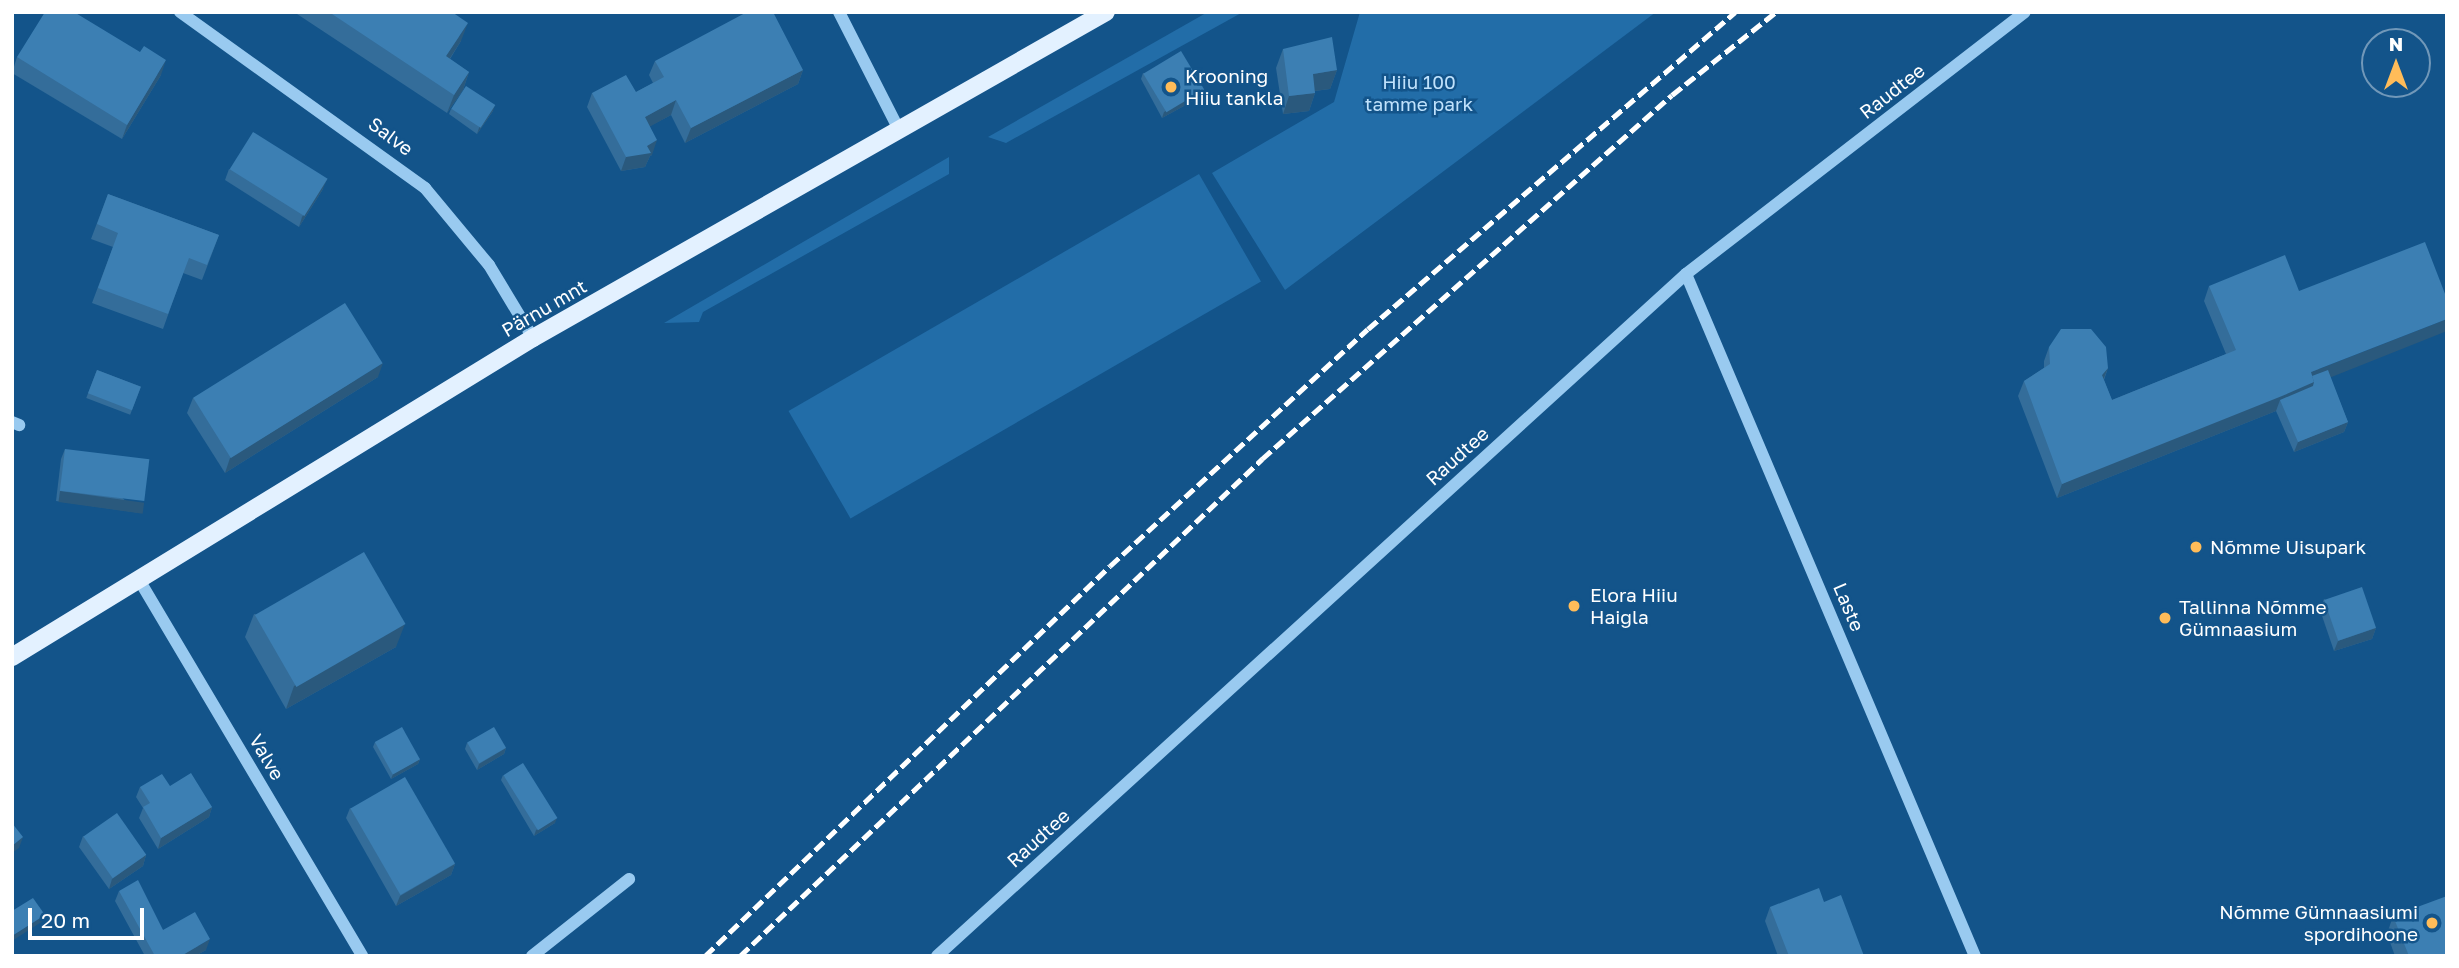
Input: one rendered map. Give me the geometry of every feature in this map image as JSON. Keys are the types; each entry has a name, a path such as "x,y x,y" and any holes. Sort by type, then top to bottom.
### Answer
{"main road":[{"name":"Pärnu mnt","path":"12,657 533,338 1105,12"}],"street":[{"name":"Salve","path":"180,12 425,188 489,265 533,338"},
{"path":"839,12 899,130"},
{"name":"Raudtee","path":"937,956 1686,274 2025,12"},
{"name":"Laste","path":"1686,274 1975,956"},
{"name":"Valve","path":"138,578 362,956"},
{"path":"532,956 629,879"}],"green space":[{"path":"1243,12 1006,143 988,137 1206,13"},
{"name":"Hiiu 100 tamme park","path":"1360,12 1656,12 1285,290 1212,173 1334,102"},
{"path":"949,157 949,174 703,312 699,322 664,323"},
{"path":"1199,174 1261,281 851,518 789,411"}],"building":[{"path":"45,12 74,12 140,52 144,46 166,60 127,125 17,57"},
{"path":"329,12 452,12 468,23 446,56 469,72 454,95"},
{"path":"747,12 773,12 803,70 691,128 676,100 645,117 657,140 647,146 651,153 626,157 592,93 626,75 636,92 664,77 655,61"},
{"path":"1332,37 1337,70 1313,74 1315,93 1289,96 1283,49"},
{"name":"Krooning Hiiu tankla","path":"1181,51 1204,90 1166,112 1143,74"},
{"path":"466,86 495,105 481,128 451,109"},
{"path":"253,132 328,179 304,216 230,169"},
{"path":"108,194 219,235 207,265 189,258 168,314 98,288 118,233 97,224"},
{"path":"2425,242 2447,299 2447,319 2311,372 2314,382 2282,396 2062,484 2024,381 2050,364 2049,347 2061,329 2091,329 2106,347 2108,368 2102,375 2112,400 2236,350 2209,286 2285,255 2299,291"},
{"path":"345,303 383,363 231,458 193,398"},
{"path":"97,370 141,387 132,410 88,393"},
{"path":"2328,370 2348,422 2298,442 2280,400 2313,386 2312,376"},
{"path":"65,449 149,459 144,501 60,491"},
{"path":"364,552 406,624 296,687 255,615"},
{"path":"2362,587 2376,628 2338,641 2324,600"},
{"path":"402,727 420,759 393,774 375,742"},
{"path":"494,727 506,748 479,763 467,742"},
{"path":"523,763 557,818 538,830 503,775"},
{"path":"191,773 212,807 161,838 143,807 150,803 140,787 162,774 170,786"},
{"path":"405,777 455,864 400,895 350,808"},
{"path":"117,813 146,855 113,878 83,837"},
{"path":"12,823 23,837 12,846"},
{"path":"138,880 163,930 195,912 210,939 181,956 155,956 119,891"},
{"path":"1819,888 1824,902 1841,895 1864,956 1789,956 1770,907"},
{"name":"Nõmme Gümnaasiumi spordihoone","path":"2447,896 2447,956 2409,956 2393,916"},
{"path":"33,898 45,915 12,936 12,911"}],"railway":[{"path":"705,956 1110,566 1368,329 1735,12"},
{"path":"740,956 1262,459 1672,95 1776,12"}],"place":[{"name":"Krooning Hiiu tankla","path":"1171,87"},
{"name":"Nõmme Uisupark","path":"2196,547"},
{"name":"Elora Hiiu Haigla","path":"1574,606"},
{"name":"Tallinna Nõmme Gümnaasium","path":"2165,618"},
{"name":"Nõmme Gümnaasiumi spordihoone","path":"2432,923"}]}
